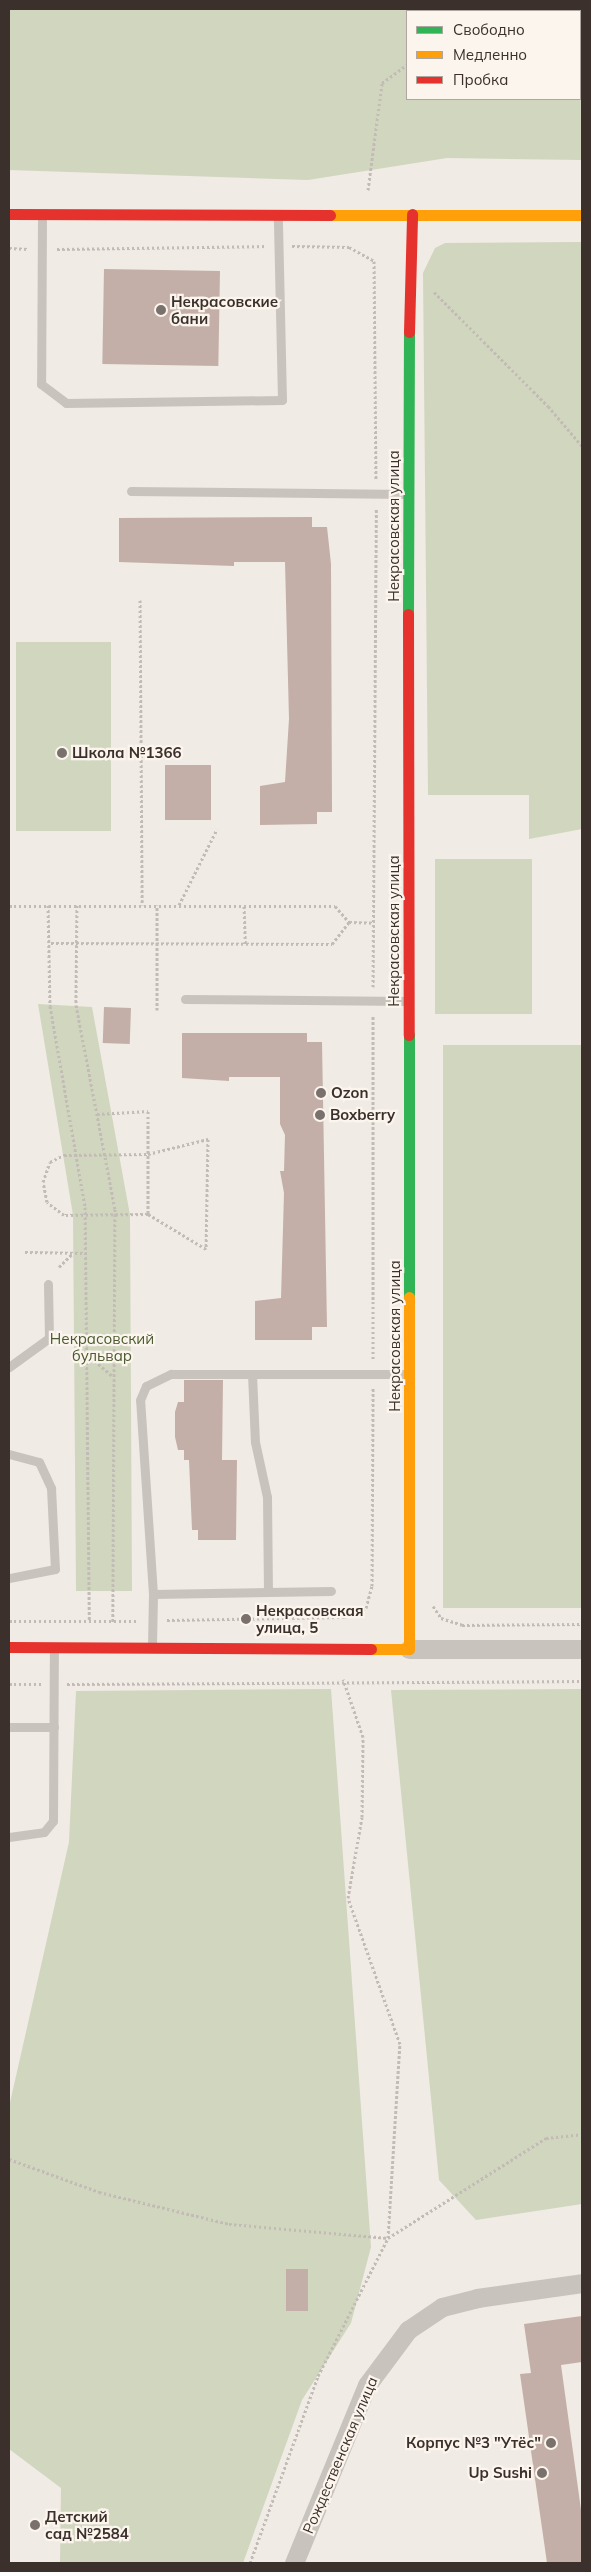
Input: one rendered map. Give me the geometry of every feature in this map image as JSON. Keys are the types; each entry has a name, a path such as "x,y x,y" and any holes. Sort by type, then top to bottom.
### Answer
{"street":[{"path":"9,214 582,215"},
{"name":"Некрасовская улица","path":"410,1649 408,494 412,214"},
{"path":"9,1647 582,1649"},
{"name":"Рождественская улица","path":"294,2563 367,2385 408,2330 442,2307 468,2300 582,2283"}],"lane":[{"path":"42,214 41,384 66,403 282,400 277,246 278,214"},
{"path":"131,491 408,494"},
{"path":"185,999 409,1001"},
{"path":"9,1367 49,1338 48,1284"},
{"path":"152,1647 153,1594 140,1400 146,1386 171,1374 410,1374"},
{"path":"252,1374 255,1442 267,1497 268,1592"},
{"path":"9,1454 39,1462 51,1488 55,1568 9,1578"},
{"path":"153,1594 331,1591"},
{"path":"9,1837 44,1832 54,1821 54,1647"},
{"path":"9,1727 54,1727"}],"path":[{"path":"368,190 382,83 406,66"},
{"path":"9,248 349,247 374,262 376,493 372,1586 366,1608 344,1617 112,1622 9,1621"},
{"path":"429,286 548,406 582,446"},
{"path":"140,600 142,905"},
{"path":"179,905 217,829"},
{"path":"48,905 51,943 50,1006 86,1216 89,1622"},
{"path":"77,905 76,1006 115,1214 112,1622"},
{"path":"157,905 157,1010"},
{"path":"9,906 335,906 349,922 374,923"},
{"path":"244,906 245,944"},
{"path":"51,943 332,944 349,922"},
{"path":"97,1114 148,1111 148,1214"},
{"path":"208,1139 206,1249 148,1214 64,1215 53,1206 43,1182 50,1162 64,1155 76,1155 148,1154 208,1139"},
{"path":"24,1252 86,1254"},
{"path":"59,1267 73,1253"},
{"path":"86,1354 113,1377"},
{"path":"431,1596 440,1618 462,1625 582,1624"},
{"path":"250,2563 318,2376 388,2238 400,2044 348,1898 362,1817 363,1737 342,1679"},
{"path":"9,1684 342,1679 582,1681"},
{"path":"9,2159 99,2192 229,2224 388,2238 546,2138 582,2134"}],"green space":[{"path":"9,9 582,9 582,160 447,158 308,180 9,170"},
{"path":"582,242 582,829 529,839 529,795 428,795 423,273 435,248 445,243"},
{"path":"16,642 111,642 111,831 16,831"},
{"path":"435,859 532,859 532,1014 435,1014"},
{"name":"Некрасовский бульвар","path":"38,1004 92,1007 130,1215 132,1591 76,1591 73,1215"},
{"path":"443,1045 582,1045 582,1608 443,1608"},
{"path":"331,1689 371,2247 351,2323 302,2400 243,2563 60,2563 61,2488 9,2449 9,2107 69,1842 76,1691"},
{"path":"582,1689 582,2204 476,2220 439,2180 391,1690"}],"building":[{"name":"Некрасовские бани","path":"104,269 220,271 218,366 102,364"},
{"path":"312,517 312,527 327,527 331,564 332,812 317,812 317,824 260,825 260,786 285,782 289,719 285,562 234,562 234,566 119,562 119,518"},
{"path":"165,765 211,765 211,820 165,820"},
{"path":"104,1007 131,1008 130,1044 103,1043"},
{"path":"182,1033 307,1033 307,1042 322,1042 327,1327 312,1327 312,1340 255,1340 255,1301 281,1298 284,1193 280,1171 284,1171 285,1135 280,1124 280,1077 229,1077 229,1081 182,1078"},
{"path":"184,1380 223,1380 222,1460 237,1460 236,1540 198,1540 198,1530 192,1530 189,1460 184,1460 184,1450 178,1450 175,1437 175,1412 178,1402 184,1402"},
{"path":"286,2269 308,2269 308,2311 286,2311"},
{"name":"Корпус №3 \"Утёс\"","path":"582,2316 582,2362 561,2365 582,2517 582,2563 547,2563 520,2374 531,2373 524,2324"}],"traffic: fast":[{"path":"408,614 409,332"},
{"path":"409,1035 409,1297"}],"traffic: slow":[{"path":"330,215 582,215"},
{"path":"371,1649 409,1649 409,1297"}],"traffic: jam":[{"path":"9,214 330,215"},
{"path":"409,332 412,214"},
{"path":"408,614 409,1035"},
{"path":"9,1647 371,1649"}],"place":[{"name":"Некрасовские бани","path":"161,310"},
{"name":"Школа №1366","path":"62,753"},
{"name":"Ozon","path":"321,1093"},
{"name":"Boxberry","path":"320,1115"},
{"name":"Некрасовская улица, 5","path":"246,1619"},
{"name":"Корпус №3 \"Утёс\"","path":"551,2443"},
{"name":"Up Sushi","path":"542,2473"},
{"name":"Детский сад №2584","path":"35,2525"}]}
